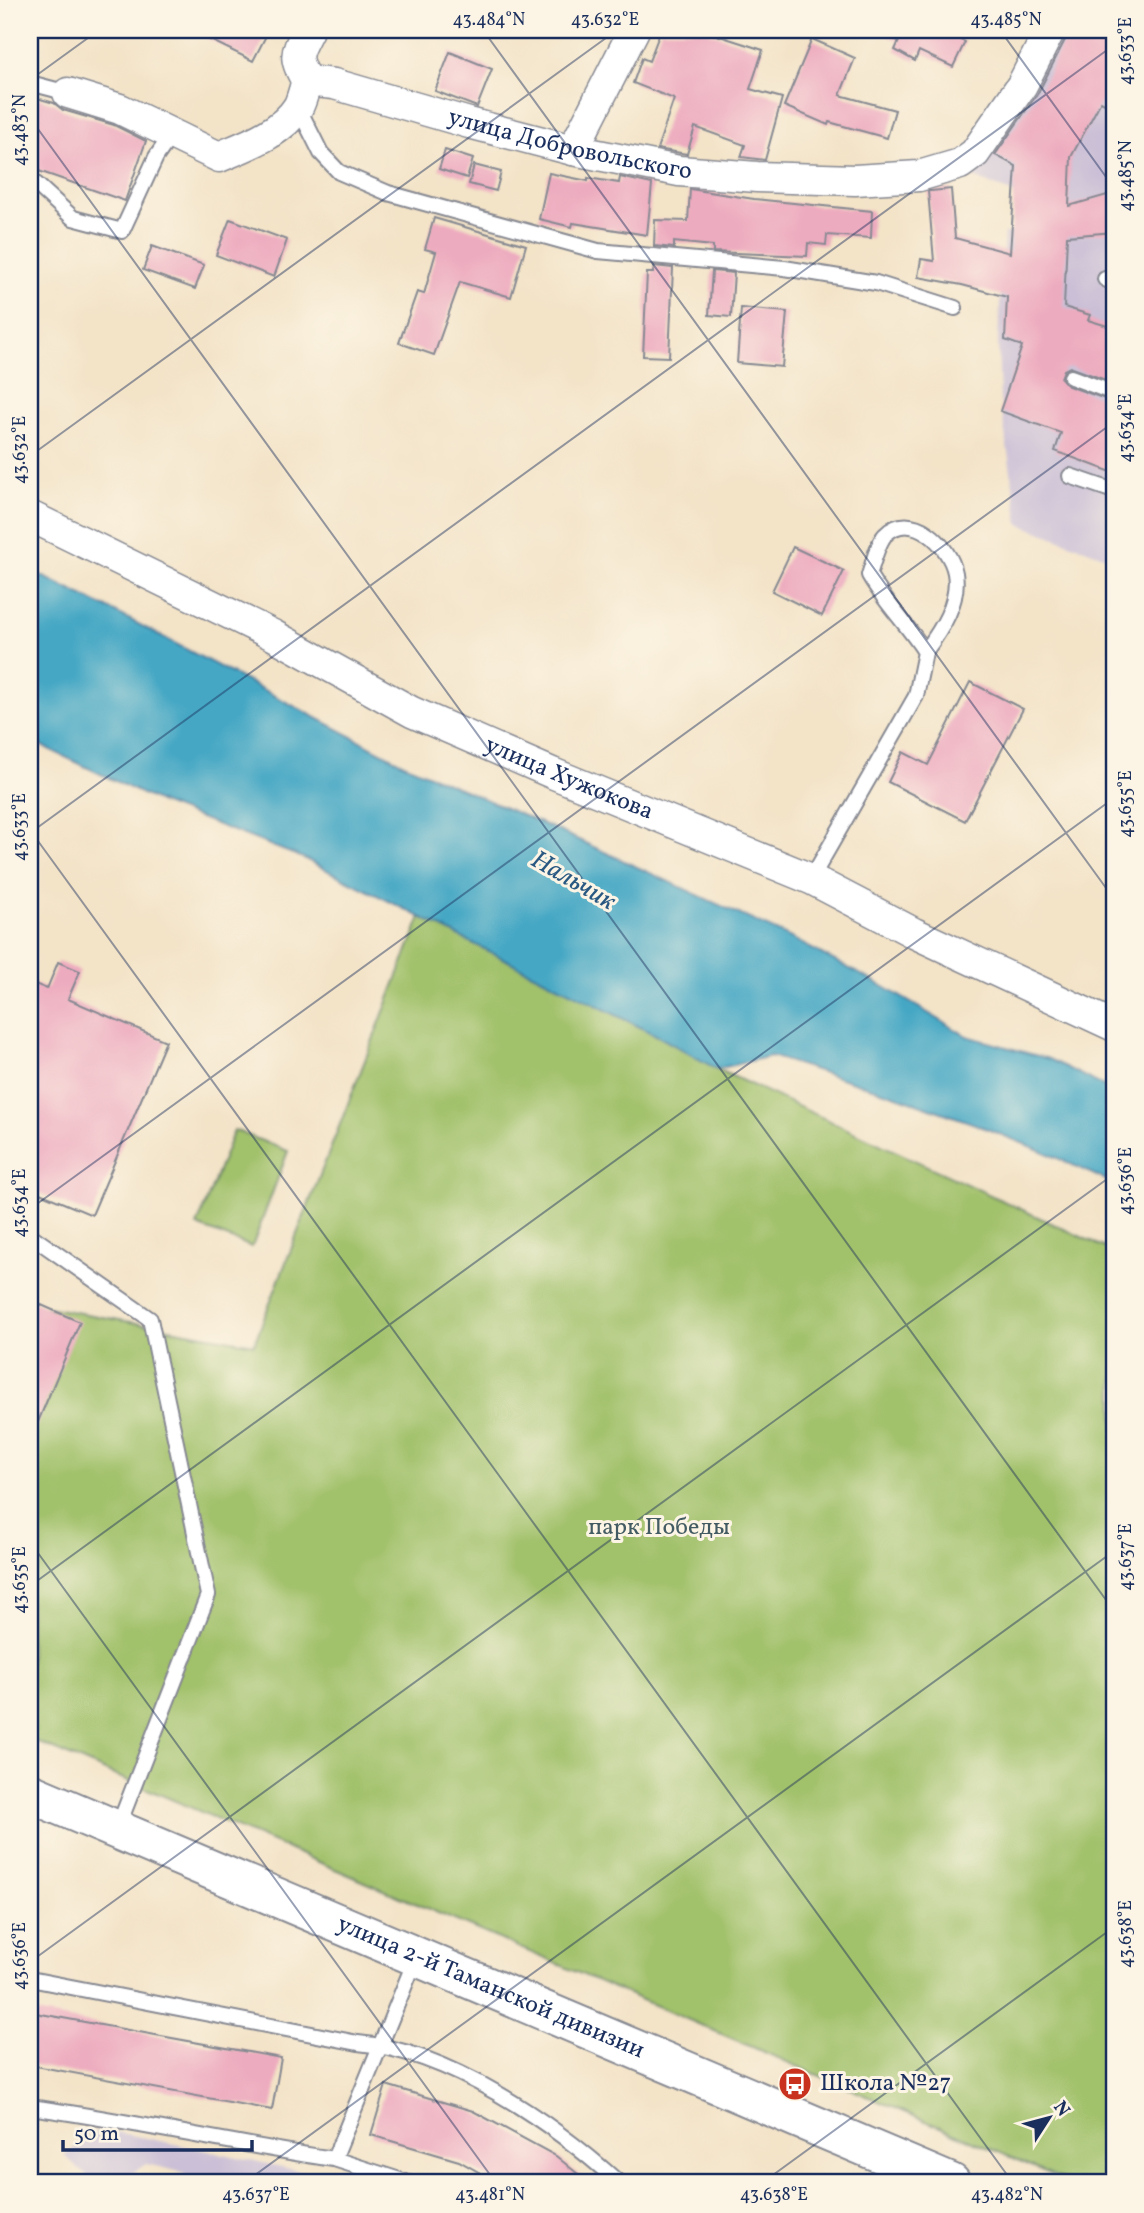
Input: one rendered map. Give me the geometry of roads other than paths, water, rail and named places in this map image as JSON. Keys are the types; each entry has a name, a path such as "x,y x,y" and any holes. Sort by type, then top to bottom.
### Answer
{"main road":[{"name":"улица 2-й Таманской дивизии","path":"30,1793 951,2183"}],"street":[{"path":"68,93 120,108 219,157 278,127 302,94 296,54 308,30"},
{"path":"573,150 634,30"},
{"name":"улица Добровольского","path":"302,94 334,84 469,124 573,150 679,171 855,180 919,176 960,164 975,153 1022,85 1050,30"},
{"name":"улица Хужокова","path":"30,516 273,635 412,712 552,773 811,879 914,933 1114,1026"}],"lane":[{"path":"30,83 68,93"},
{"path":"302,94 321,153 339,172 388,193 598,251 783,268 876,283 954,308"},
{"path":"36,184 73,218 122,232 156,157 172,134"},
{"path":"1071,377 1114,393"},
{"path":"1070,477 1114,491"},
{"path":"811,879 916,696 925,652 948,618 955,592 955,574 949,554 934,538 916,526 896,527 883,537 869,575 882,598 909,625 925,652"},
{"path":"30,1235 150,1319 208,1595 117,1830"},
{"path":"334,2159 416,1956"},
{"path":"30,1979 358,2043 380,2045 436,2062 509,2100 590,2157 620,2183"},
{"path":"30,2107 334,2159 409,2183"}],"water":[{"name":"Нальчик","path":"30,570 404,764 559,831 791,938 881,985 967,1036 1049,1059 1114,1091 1114,1184 975,1124 771,1056 717,1069 654,1034 303,858 161,803 30,740"}],"place":[{"name":"Школа №27","path":"795,2084"}],"park label":[{"name":"парк Победы","path":"659,1528"}]}
